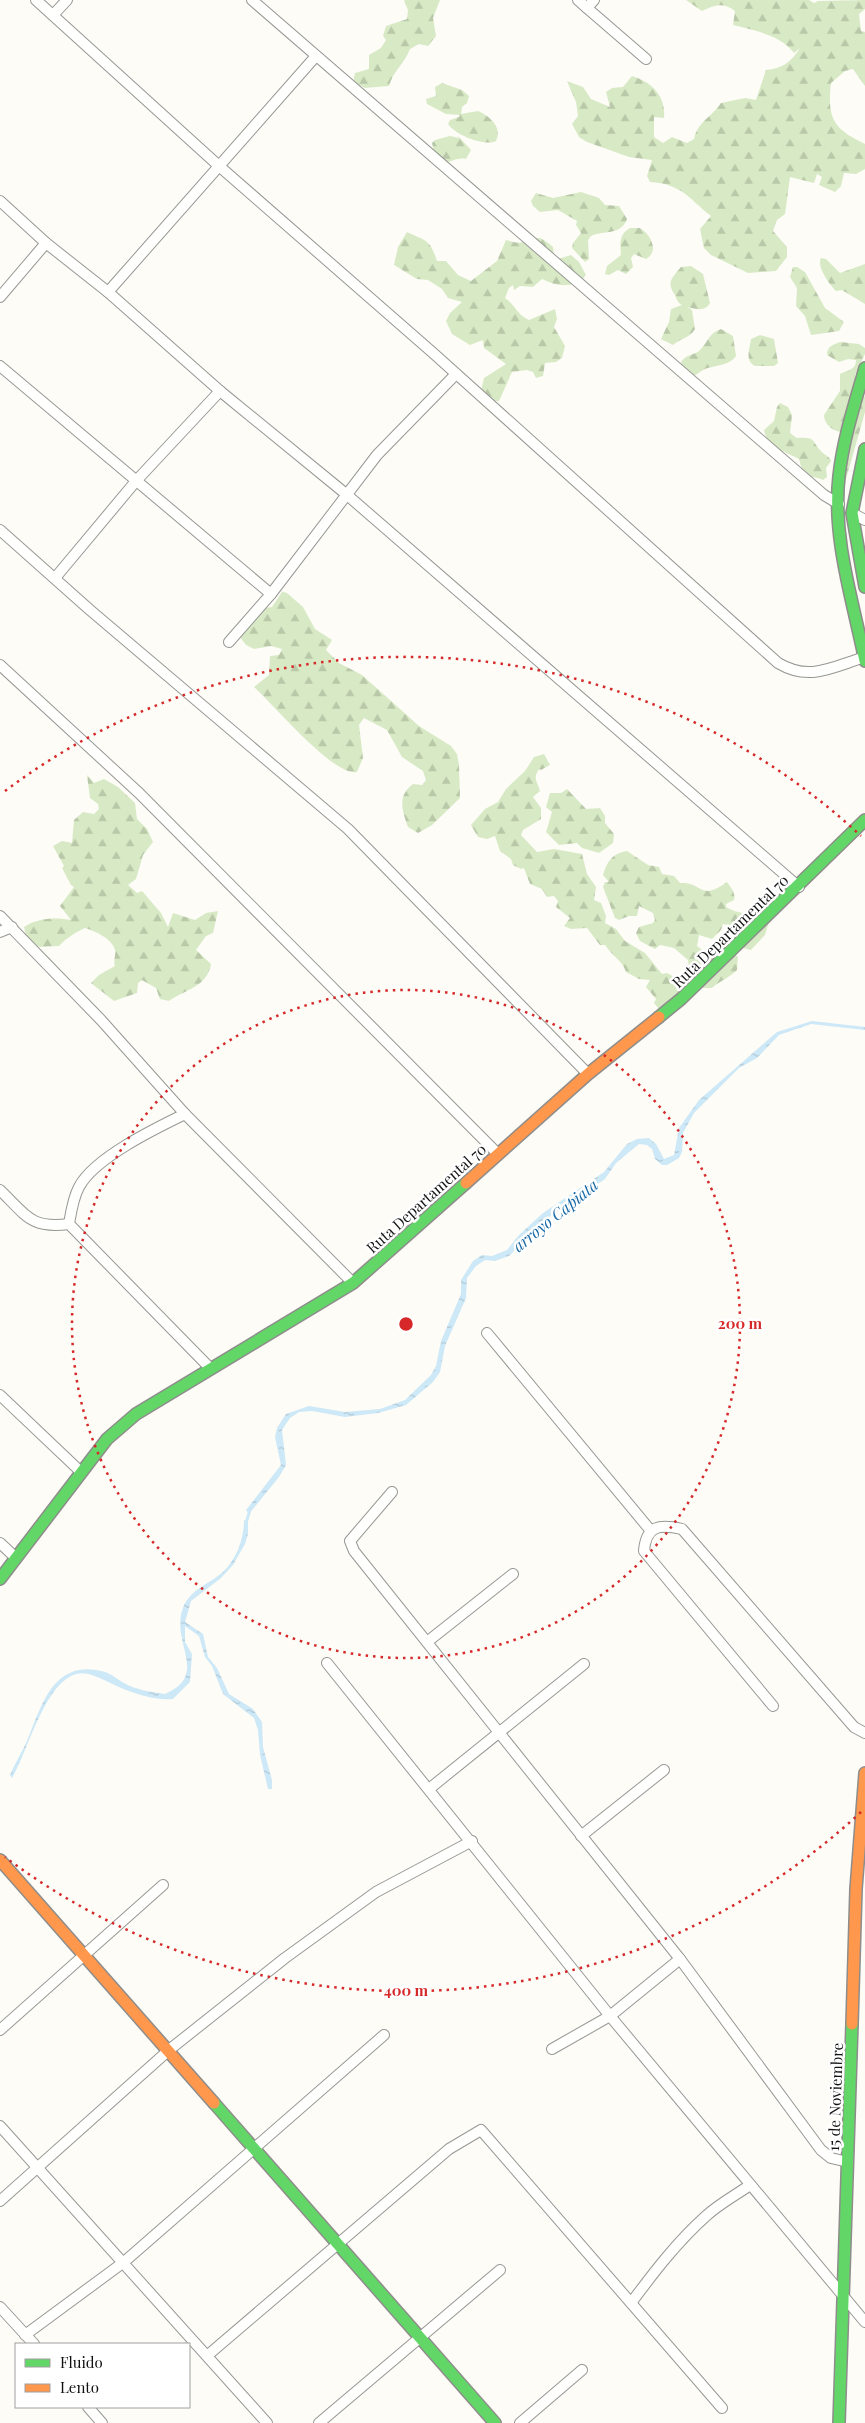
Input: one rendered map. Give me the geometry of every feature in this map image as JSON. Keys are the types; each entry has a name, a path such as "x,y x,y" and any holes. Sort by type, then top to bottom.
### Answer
{"street":[{"path":"36,0 219,166 456,374 778,663 794,672 814,672 865,659 840,531 839,504 839,476 865,368"},
{"path":"54,15 67,0"},
{"path":"252,0 824,495 839,504"},
{"path":"578,0 591,4 646,59"},
{"path":"108,292 316,56"},
{"path":"0,201 46,243 108,292 220,391 346,494 799,887"},
{"path":"0,297 46,243"},
{"path":"0,366 271,594"},
{"path":"229,642 271,594 377,455 456,374"},
{"path":"55,578 136,481 220,391"},
{"path":"865,449 852,514 865,588"},
{"path":"852,514 865,520"},
{"path":"0,530 348,829 588,1074"},
{"path":"0,665 139,793 498,1154"},
{"name":"Ruta Departamental 70","path":"0,1579 107,1439 136,1414 353,1283 588,1074 681,999 799,887 865,820"},
{"path":"0,916 101,1020 186,1114 353,1283"},
{"path":"0,932 12,927"},
{"path":"69,1224 79,1186 100,1164 150,1131 186,1114"},
{"path":"0,1190 34,1223 51,1226 69,1224"},
{"path":"69,1224 210,1368"},
{"path":"487,1333 651,1531"},
{"path":"0,1394 81,1472"},
{"path":"392,1492 350,1541 354,1551 680,1959 820,2150 832,2158 848,2162"},
{"path":"773,1706 644,1551 645,1540 651,1531 665,1525 682,1529 854,1727 865,1733"},
{"path":"0,1543 16,1558"},
{"path":"427,1642 513,1574"},
{"path":"327,1663 472,1841 610,2016 865,2322"},
{"path":"429,1789 584,1664"},
{"path":"581,1836 664,1770"},
{"name":"15 de Noviembre","path":"839,2423 856,1889 865,1773"},
{"path":"0,2201 168,2051 285,1958 376,1892 472,1841"},
{"path":"0,1860 495,2423"},
{"path":"0,2030 163,1885"},
{"path":"552,2050 610,2016 680,1959"},
{"path":"26,2335 124,2262 384,2035"},
{"path":"0,2126 208,2355 267,2423"},
{"path":"208,2355 449,2149 481,2130 722,2408"},
{"path":"631,2304 668,2253 688,2233 707,2215 750,2185"},
{"path":"319,2423 500,2270"},
{"path":"0,2307 33,2343"},
{"path":"520,2423 582,2370"},
{"path":"89,2408 102,2423"}],"green space":[{"path":"405,0 440,0 433,18 436,36 428,46 419,44 410,49 389,86 365,88 353,82 355,73 369,69 369,55 381,48 386,40 383,36 386,26 407,19 408,10"},
{"path":"686,0 809,0 814,3 818,1 865,0 865,9 859,14 861,31 865,32 865,86 853,69 845,71 831,83 830,105 834,121 839,127 854,139 865,144 865,169 856,174 844,173 841,186 835,192 819,185 822,177 817,174 814,183 790,177 785,214 777,220 773,231 787,247 787,257 776,271 748,273 711,255 704,248 700,229 711,216 677,189 661,183 650,182 647,176 652,160 629,157 587,142 579,137 572,124 578,116 576,102 567,81 583,87 591,99 610,107 606,92 612,88 623,87 632,76 651,86 663,103 664,118 654,117 654,137 663,143 672,137 687,143 694,139 702,123 721,103 745,98 756,100 766,70 786,64 800,48 794,53 782,42 774,38 758,31 733,25 735,11 727,6 715,6 702,11"},
{"path":"442,83 462,90 469,96 467,103 462,107 461,114 478,111 491,119 497,127 498,136 496,141 477,141 456,132 448,124 450,120 460,115 446,114 427,104 426,99 436,96 435,87"},
{"path":"450,136 459,138 458,136 471,150 466,159 443,162 434,152 432,143 435,140"},
{"path":"581,192 599,198 605,205 619,206 627,219 621,228 591,236 588,240 589,259 585,262 572,248 573,243 581,233 576,225 577,221 558,210 540,212 533,206 531,201 536,193 553,198"},
{"path":"630,228 640,228 650,238 653,247 650,256 646,259 634,254 631,258 633,267 626,274 618,270 609,275 605,274 607,266 621,255 622,236"},
{"path":"407,232 423,239 432,248 437,261 446,261 458,275 471,281 497,261 506,240 521,243 538,238 553,247 554,255 558,259 571,255 579,262 586,275 581,280 571,285 559,285 542,279 533,287 520,286 514,290 513,285 509,288 505,298 521,315 529,320 555,309 557,319 554,327 565,346 562,358 556,362 545,363 543,376 536,378 533,372 527,370 512,372 499,401 489,401 480,395 484,378 506,364 484,348 483,340 470,345 452,334 446,321 450,313 462,302 448,298 442,289 428,280 417,279 394,265 398,247"},
{"path":"821,258 826,259 840,273 865,264 865,304 842,290 836,291 822,271"},
{"path":"691,266 703,274 710,303 703,309 687,307 692,310 695,329 691,334 673,345 661,339 669,322 671,309 682,305 677,301 672,291 671,280 681,267"},
{"path":"793,267 797,267 805,272 825,308 844,322 839,331 811,335 805,316 796,306 797,288 790,277"},
{"path":"721,329 733,336 736,356 730,362 705,369 691,376 680,366 681,362 698,351 712,335"},
{"path":"760,335 774,339 778,363 774,366 755,366 750,361 751,339"},
{"path":"840,342 859,344 865,348 865,354 855,375 857,379 843,432 836,431 830,427 824,419 824,415 840,391 840,374 851,369 856,363 856,360 848,359 839,362 827,355 829,348"},
{"path":"865,396 865,412 845,483 844,502 838,492 862,399"},
{"path":"780,403 788,407 792,415 790,433 797,438 811,439 830,459 831,461 826,468 827,477 823,480 807,476 799,459 777,448 766,436 764,430 774,421 777,407"},
{"path":"280,591 287,593 303,607 315,629 332,640 326,650 339,663 362,675 419,726 451,746 457,754 460,798 432,825 418,833 408,827 402,804 403,798 413,784 422,785 426,780 423,771 402,757 387,730 364,718 359,725 363,758 357,772 347,770 319,752 254,687 269,675 270,656 279,655 282,649 271,646 254,649 246,645 239,636 253,610 272,607 282,592"},
{"path":"544,754 550,765 541,770 539,769 537,772 536,778 540,791 533,797 541,808 541,819 523,830 521,835 537,852 554,849 582,854 587,874 596,887 594,900 601,903 606,916 605,923 616,929 625,941 645,953 662,974 667,973 676,978 676,981 688,993 663,1014 654,1003 656,999 646,987 650,980 639,979 626,972 625,968 605,945 600,945 587,928 571,929 564,926 570,918 556,907 558,901 554,896 547,897 542,889 530,884 524,868 521,869 513,865 511,859 500,851 495,836 487,839 478,837 471,825 485,809 498,802 506,789 525,771 534,757"},
{"path":"87,775 94,783 104,779 118,787 135,803 137,819 147,829 153,842 143,855 136,879 128,885 137,893 142,891 161,913 168,927 173,913 195,920 206,913 218,911 213,933 206,936 196,950 211,964 209,972 195,987 169,1001 160,999 156,988 142,980 138,983 137,993 114,1001 91,983 99,975 115,966 115,950 113,946 107,939 93,931 85,928 59,946 40,947 27,940 24,927 29,924 47,919 71,920 60,906 74,887 62,868 64,866 53,846 62,841 72,843 74,820 83,812 94,814 99,809 98,804 90,798"},
{"path":"567,789 586,809 600,808 605,816 605,823 614,834 613,843 599,853 582,848 577,843 559,845 546,832 552,812 546,807 550,793 561,793"},
{"path":"627,851 648,865 659,867 662,874 674,876 680,883 688,883 702,890 718,888 727,882 733,891 734,900 726,904 726,907 737,912 759,916 769,922 765,935 751,950 743,948 735,939 738,933 735,927 723,924 721,930 712,939 699,935 697,946 705,952 709,950 722,957 731,952 738,957 737,970 734,973 712,988 701,988 689,968 688,960 674,948 660,945 655,949 640,941 636,933 639,927 653,923 655,920 653,913 639,906 637,916 629,916 619,920 615,918 603,887 605,882 609,882 603,875 611,858"}],"water":[{"path":"812,1021 865,1027 865,1030 811,1024 779,1035 757,1058 739,1068 694,1113 683,1133 682,1152 679,1158 667,1165 662,1165 655,1159 652,1149 647,1145 639,1144 616,1163 605,1179 546,1219 509,1256 495,1261 485,1260 476,1266 467,1278 466,1298 445,1346 440,1372 433,1382 406,1405 378,1413 345,1417 312,1411 299,1412 290,1418 282,1430 286,1465 279,1477 249,1514 246,1510 281,1465 275,1437 277,1428 286,1414 309,1406 345,1412 380,1409 405,1400 431,1375 436,1366 441,1341 461,1294 461,1280 473,1261 482,1255 492,1256 507,1250 520,1234 543,1213 604,1172 627,1144 637,1139 649,1138 656,1144 664,1159 674,1155 679,1128 699,1100 777,1032"},
{"path":"244,1520 248,1522 248,1534 245,1544 233,1565 221,1578 191,1601 185,1622 203,1634 208,1657 217,1668 229,1694 253,1709 262,1722 263,1747 272,1780 272,1789 268,1789 260,1755 258,1730 254,1718 223,1694 212,1666 205,1657 199,1636 185,1626 185,1642 192,1654 190,1682 173,1699 137,1694 96,1676 75,1674 61,1683 44,1707 12,1778 10,1775 27,1741 38,1712 52,1687 62,1677 73,1671 88,1669 108,1673 122,1682 149,1691 165,1694 178,1686 185,1678 187,1668 181,1635 182,1611 189,1598 199,1588 217,1577 228,1567 241,1541"}],"waterway":[{"name":"arroyo Capiata","path":"246,1523 250,1510"}],"traffic: fast":[{"path":"865,368 843,448 838,499 838,523 841,546 865,661"},
{"path":"865,449 852,513 865,587"},
{"path":"659,1017 681,999 865,820"},
{"path":"0,1579 107,1439 136,1414 353,1283 466,1183"},
{"path":"839,2423 852,2024"},
{"path":"214,2103 495,2423"}],"traffic: slow":[{"path":"466,1183 588,1074 659,1017"},
{"path":"852,2024 856,1889 865,1773"},
{"path":"0,1860 214,2103"}]}
